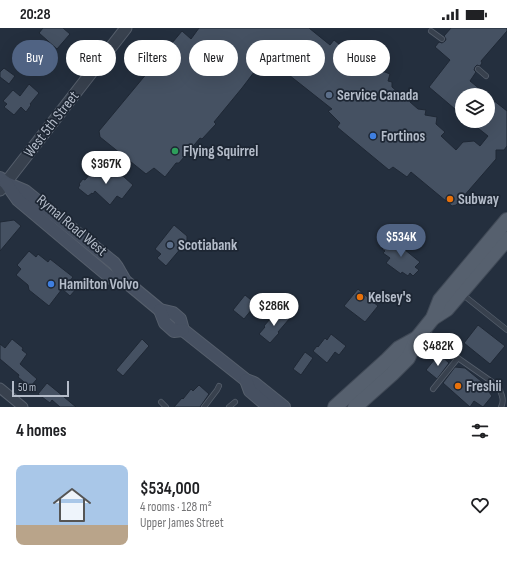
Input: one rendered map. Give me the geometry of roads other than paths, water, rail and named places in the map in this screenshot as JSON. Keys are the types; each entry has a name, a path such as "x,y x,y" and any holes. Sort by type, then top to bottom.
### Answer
{"main road":[{"name":"Rymal Road West","path":"2,183 18,200 111,278 125,281 160,310 173,313 180,319 183,330 246,380"},
{"path":"433,318 447,309 500,246 507,220"},
{"path":"355,407 408,358 420,334 433,318 440,300 500,246"},
{"path":"336,407 399,348 420,334"},
{"path":"246,380 250,391 269,407"},
{"path":"246,380 254,383 284,407"}],"street":[{"name":"West 5th Street","path":"2,183 126,28"},
{"path":"0,388 23,407"}],"lane":[{"path":"431,31 442,39"},
{"path":"478,69 486,76"},
{"path":"461,293 507,330"},
{"path":"420,334 446,348 498,386 503,402 501,407"},
{"path":"433,389 458,358"},
{"path":"204,407 219,386"},
{"path":"161,402 166,407"},
{"path":"229,407 235,402"}],"place":[{"name":"Service Canada","path":"329,95"},
{"name":"Fortinos","path":"373,136"},
{"name":"Flying Squirrel","path":"175,151"},
{"name":"Subway","path":"450,199"},
{"name":"Scotiabank","path":"170,245"},
{"name":"Hamilton Volvo","path":"51,284"},
{"name":"Kelsey's","path":"360,297"},
{"name":"Freshii","path":"458,386"}]}
